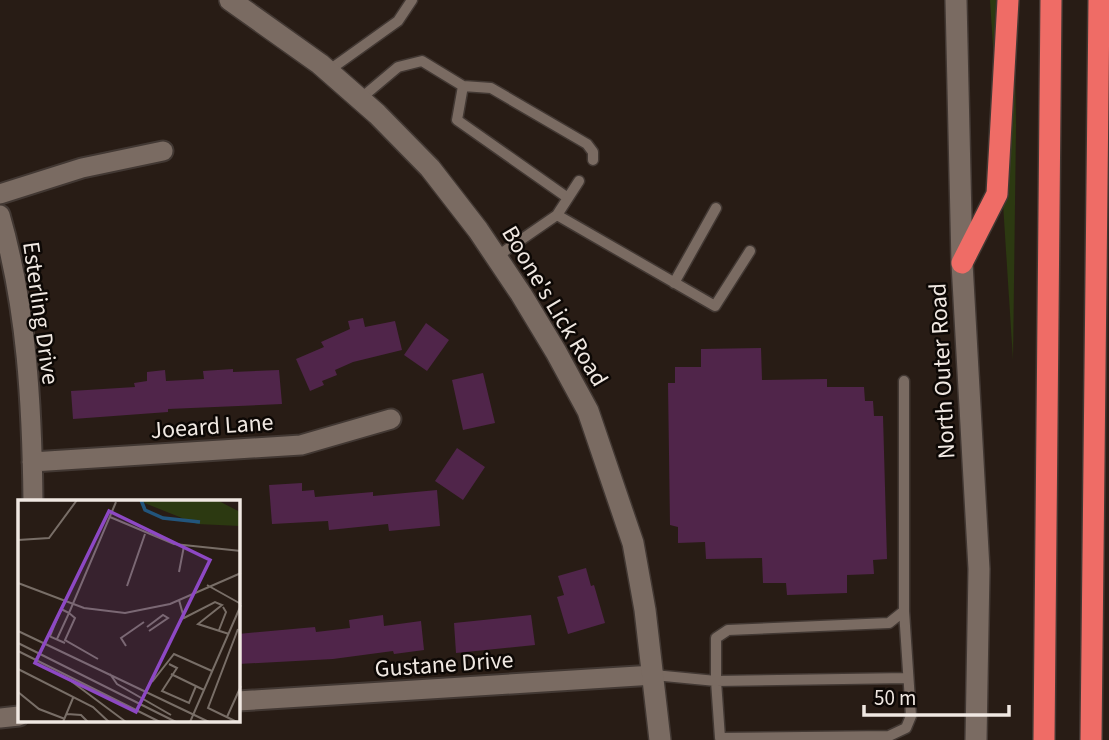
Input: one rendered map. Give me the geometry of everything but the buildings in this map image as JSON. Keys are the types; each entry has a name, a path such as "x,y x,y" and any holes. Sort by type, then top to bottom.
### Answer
{"highway":[{"path":"962,263 997,194 1008,0"},
{"path":"1045,740 1051,0"},
{"path":"1091,740 1098,0"},
{"path":"1093,537 1109,486"}],"street":[{"name":"Boone's Lick Road","path":"230,0 328,71 430,168 496,257 549,340 588,411 633,543 654,675 660,740"},
{"name":"North Outer Road","path":"956,0 962,263 979,569 976,740"},
{"path":"0,194 82,168 163,151"},
{"name":"Esterling Drive","path":"0,215 13,259 23,323 33,500"},
{"name":"Joeard Lane","path":"32,462 301,445 391,419"},
{"name":"Gustane Drive","path":"240,701 654,675"},
{"path":"0,718 18,716"}],"lane":[{"path":"328,71 398,21 412,0"},
{"path":"360,99 398,67 422,61 463,86 491,88 523,106 587,144 593,152 593,160"},
{"path":"463,86 457,120 568,198"},
{"path":"496,257 557,215 579,181"},
{"path":"674,283 716,208"},
{"path":"557,215 715,306 750,251"},
{"path":"904,381 904,611 911,716 905,728 889,736 720,738 716,638 728,630 889,623 904,611"},
{"path":"654,675 716,681 908,678"}],"green space":[{"path":"990,0 1014,0 1016,125 1013,360"}]}
